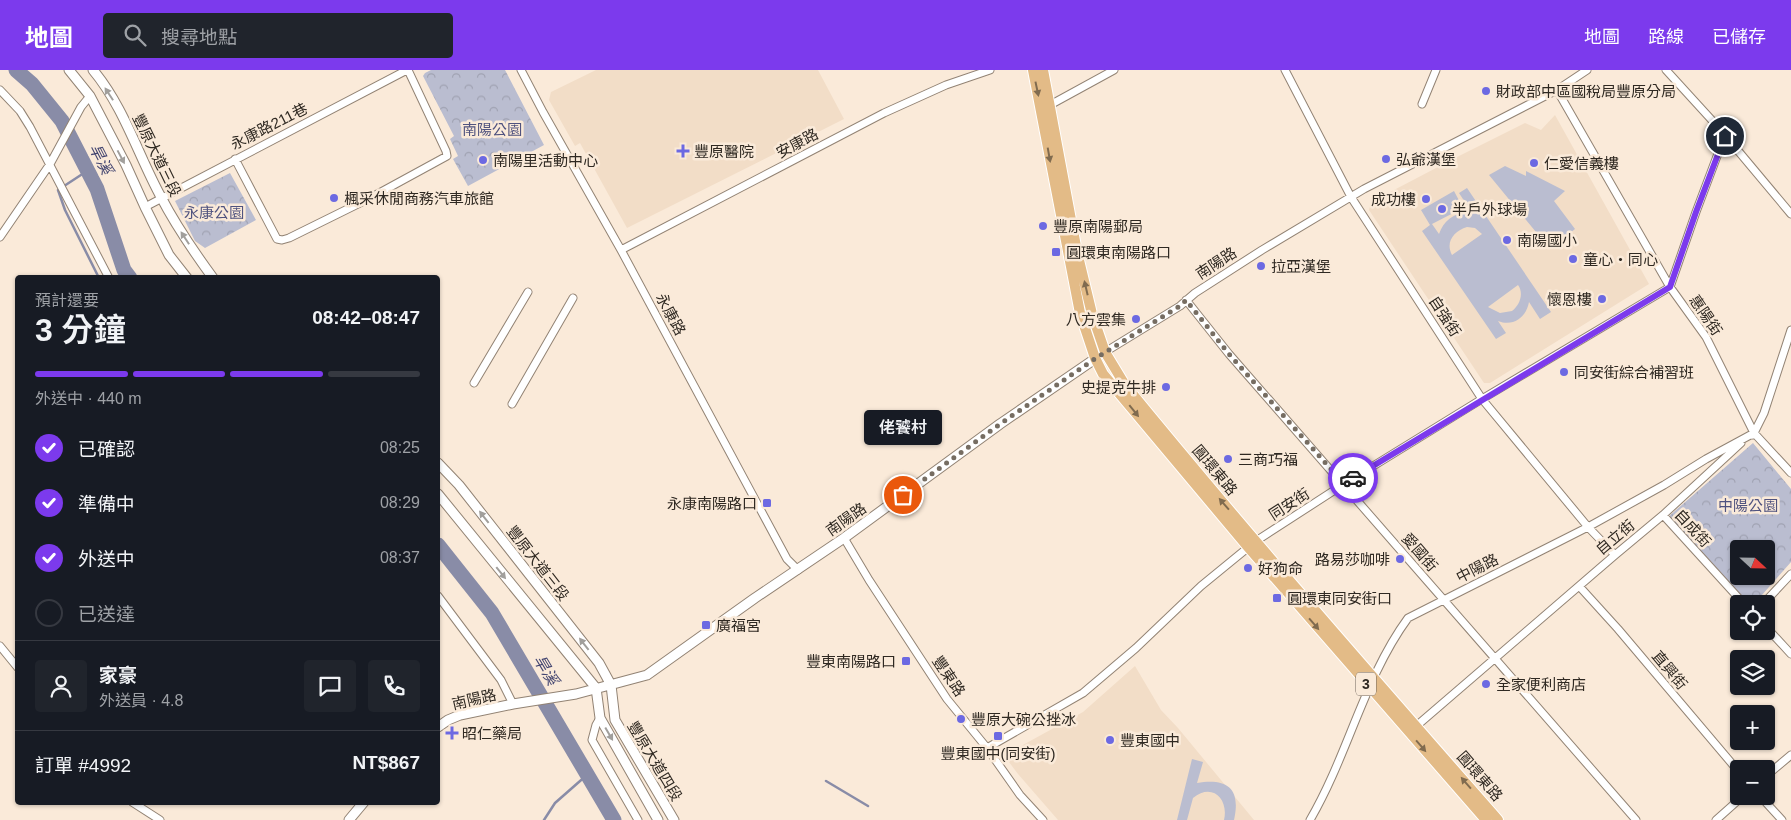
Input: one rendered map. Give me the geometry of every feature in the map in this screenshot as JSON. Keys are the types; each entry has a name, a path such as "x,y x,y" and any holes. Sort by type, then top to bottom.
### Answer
{"main road":[{"name":"圓環東路","path":"1033,70 1045,106 1092,314 1105,352 1125,385 1369,688 1412,729 1498,820"},
{"name":"圓環東路","path":"1043,70 1045,106 1080,314 1103,374 1373,678 1486,820"}],"street":[{"path":"69,70 90,96 126,165 169,255 185,275"},
{"name":"豐原大道三段","path":"93,70 124,117 161,197 181,232 211,275"},
{"path":"235,159 277,239 289,238 370,198 447,156 407,70"},
{"name":"永康路211巷","path":"145,207 407,70"},
{"name":"永康路","path":"521,70 542,112 621,250 787,559 798,570"},
{"name":"安康路","path":"621,250 884,113 946,85 990,70"},
{"path":"1045,106 1114,70"},
{"name":"自強街","path":"1285,70 1351,197 1482,399 1588,527 1614,555"},
{"path":"1422,104 1436,70"},
{"name":"南陽路","path":"440,726 460,715 576,694 647,675 844,538 1000,424 1105,352 1180,306 1186,300 1262,250 1364,189 1557,90 1587,70"},
{"path":"1666,70 1791,214"},
{"path":"0,90 20,112 51,161 108,275"},
{"name":"惠陽街","path":"1557,90 1670,287 1706,337 1754,433 1791,473"},
{"path":"0,237 51,161 90,96"},
{"path":"1670,287 1725,136"},
{"name":"同安街","path":"987,748 1084,693 1136,648 1201,586 1252,544 1344,484 1482,399 1670,287"},
{"path":"474,383 528,292"},
{"path":"512,404 573,298"},
{"name":"愛國街","path":"1186,300 1229,354 1636,820"},
{"name":"自立街","path":"1412,729 1663,515 1754,433 1764,412 1791,330"},
{"name":"中陽路","path":"1310,820 1320,804 1347,744 1373,678 1398,632 1408,618 1588,527 1754,433"},
{"name":"豐原大道三段","path":"440,464 459,485 600,663 611,685"},
{"path":"440,496 596,688"},
{"name":"自成街","path":"1663,515 1736,595"},
{"name":"豐東路","path":"844,538 947,700 987,748 1020,795 1043,820"},
{"path":"1771,595 1791,574"},
{"name":"直興街","path":"1579,586 1730,761"},
{"path":"440,599 501,680 516,704"},
{"path":"1775,637 1791,654"},
{"path":"0,646 15,664"},
{"name":"豐原大道四段","path":"611,685 615,720 674,820"},
{"name":"豐原大道四段","path":"596,688 600,718 658,820"},
{"path":"600,718 592,740 638,820"},
{"path":"1775,768 1791,755"},
{"path":"137,805 160,820"},
{"path":"349,820 362,805"},
{"path":"1716,820 1733,805"},
{"path":"1768,805 1782,820"}],"shaded area":[{"name":"豐原醫院","path":"596,70 818,70 844,119 627,228 580,143 575,146 549,100 551,92"},
{"name":"南陽國小","path":"1555,115 1649,284 1490,383 1484,383 1369,210 1371,202 1525,123 1541,130"},
{"name":"豐東國中","path":"1135,666 1161,710 1254,820 1058,820 1018,774 1006,758 1008,753 1083,712"}],"green space":[{"name":"南陽公園","path":"431,70 505,70 544,145 468,186 453,159 458,156 450,139 454,136 423,76"},
{"path":"1505,166 1526,176 1526,171 1565,191 1554,201 1575,229 1550,249 1489,175"},
{"name":"永康公園","path":"230,173 256,220 205,248 195,241 175,201"},
{"path":"1467,188 1551,312 1540,319 1529,302 1525,313 1518,320 1509,323 1498,321 1506,333 1496,339 1422,231 1430,225 1421,210 1454,191 1463,208 1432,224 1439,234 1451,217 1460,213 1472,213 1459,193","holes":["1467,227 1475,228 1482,234 1452,255 1450,241 1458,231","1518,285 1521,292 1520,299 1512,311 1500,313 1488,307"]},
{"name":"中陽公園","path":"1753,443 1791,489 1791,562 1775,580 1775,540 1730,540 1730,585 1771,585 1762,595 1739,595 1668,517"},
{"path":"1192,759 1203,762 1197,783 1217,782 1224,784 1234,793 1236,809 1234,820 1224,820 1224,805 1218,795 1207,792 1200,793 1193,798 1187,820 1177,820"}],"waterway":[{"name":"旱溪","path":"16,70 32,84 62,121 97,189 124,270 128,275"},
{"path":"87,171 58,190 65,210 98,275"},
{"name":"旱溪","path":"440,548 492,613 614,820"},
{"path":"544,820 555,803 588,774"},
{"path":"826,781 868,806"}],"way so far":[{"path":"903,495 1000,424 1096,358 1180,306 1186,300 1229,354 1344,484 1353,478"}],"place":[{"name":"財政部中區國稅局豐原分局","path":"1486,91"},
{"name":"豐原醫院","path":"683,151"},
{"name":"弘爺漢堡","path":"1386,159"},
{"name":"南陽里活動中心","path":"483,160"},
{"name":"仁愛信義樓","path":"1534,163"},
{"name":"楓采休閒商務汽車旅館","path":"334,198"},
{"name":"成功樓","path":"1426,199"},
{"name":"半戶外球場","path":"1442,209"},
{"name":"豐原南陽郵局","path":"1043,226"},
{"name":"南陽國小","path":"1507,240"},
{"name":"圓環東南陽路口","path":"1056,252"},
{"name":"童心‧同心","path":"1573,259"},
{"name":"拉亞漢堡","path":"1261,266"},
{"name":"懷恩樓","path":"1602,299"},
{"name":"八方雲集","path":"1136,319"},
{"name":"同安街綜合補習班","path":"1564,372"},
{"name":"史提克牛排","path":"1166,387"},
{"name":"三商巧福","path":"1228,459"},
{"name":"佬饕村","path":"903,495"},
{"name":"永康南陽路口","path":"767,503"},
{"name":"路易莎咖啡","path":"1400,559"},
{"name":"好狗命","path":"1248,568"},
{"name":"圓環東同安街口","path":"1277,598"},
{"name":"廣福宮","path":"706,625"},
{"name":"豐東南陽路口","path":"906,661"},
{"name":"全家便利商店","path":"1486,684"},
{"name":"豐原大碗公挫冰","path":"961,719"},
{"name":"昭仁藥局","path":"452,733"},
{"name":"豐東國中(同安街)","path":"998,736"},
{"name":"豐東國中","path":"1110,740"}],"route":[{"path":"1353,478 1670,287 1725,136"}]}
